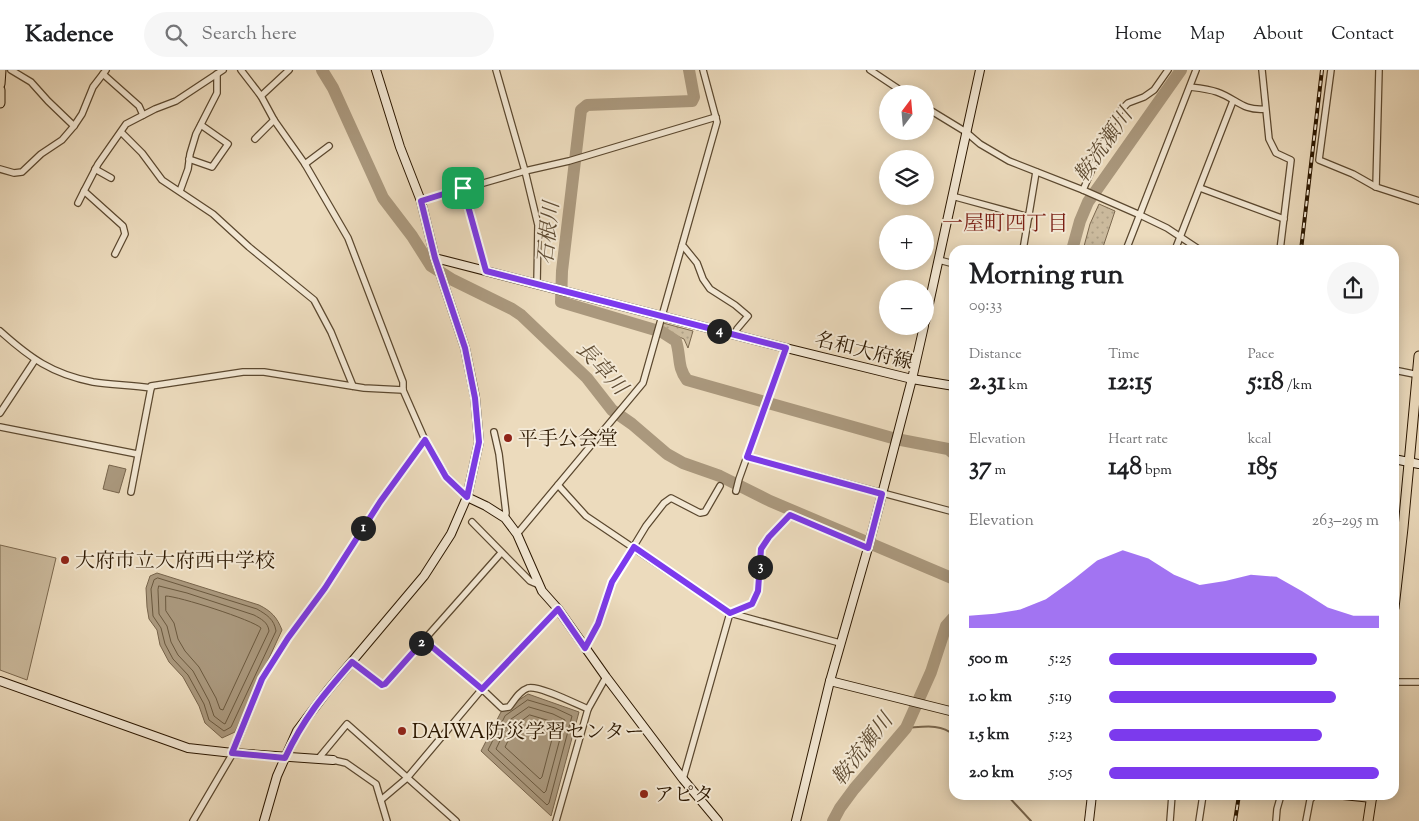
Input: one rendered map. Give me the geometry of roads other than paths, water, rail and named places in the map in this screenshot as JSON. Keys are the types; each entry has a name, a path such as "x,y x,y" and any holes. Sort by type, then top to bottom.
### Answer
{"main road":[{"path":"0,84 1,70"},
{"path":"0,90 0,103"},
{"path":"1399,564 1419,356"},
{"path":"1368,821 1372,800"}],"street":[{"path":"12,70 32,82 48,101 74,126"},
{"path":"241,70 261,96 274,120 305,164 354,250 403,382 403,390 425,440 446,477 467,497 505,518 517,534 537,584 558,609 682,779 718,821"},
{"path":"261,96 289,70"},
{"path":"264,821 277,776 298,731 310,712 424,576 455,525 467,497 479,442 475,398 465,348 444,286 421,201 400,147 376,70"},
{"path":"496,70 525,171 538,225 537,284"},
{"path":"517,534 643,383 717,122 703,70"},
{"path":"870,70 892,85"},
{"path":"934,282 980,70"},
{"path":"1083,190 1115,116 1128,103 1144,97 1154,90 1168,70"},
{"path":"1128,245 1196,70"},
{"path":"1262,70 1269,139 1276,153 1291,160 1281,245"},
{"path":"1331,70 1319,160 1376,186 1419,201"},
{"path":"1376,186 1379,70"},
{"path":"0,169 14,173 22,172 41,154 62,140 82,114 92,88 104,72 139,106 143,115"},
{"path":"78,203 96,169 126,124 176,101 220,72"},
{"path":"180,192 188,169 196,134 217,93 220,72"},
{"path":"1190,87 1218,92 1242,106 1258,110 1265,109"},
{"path":"1178,245 1233,101"},
{"path":"934,112 966,132 980,144 1009,161 1140,215 1167,228 1191,245"},
{"path":"421,201 525,171 569,161 716,117"},
{"path":"255,139 274,120"},
{"path":"189,159 212,166 228,144 201,125"},
{"path":"122,133 142,153 162,180 213,214 249,247 314,300 331,332 353,386"},
{"path":"305,164 329,146"},
{"path":"96,169 111,178"},
{"path":"1023,245 1036,172"},
{"path":"463,188 486,271"},
{"path":"1200,188 1284,219"},
{"path":"84,191 123,226 125,234 115,254"},
{"path":"952,196 1029,217"},
{"path":"682,246 696,263 710,289 748,316 737,329 735,335"},
{"path":"939,260 949,263"},
{"name":"名和大府線","path":"437,261 551,287 912,379 949,385"},
{"path":"0,331 35,360 59,372 93,382 151,388 151,386 243,372 264,372 353,386 403,390"},
{"path":"796,821 830,681 871,539 922,335"},
{"path":"736,491 786,348"},
{"path":"0,413 35,360"},
{"path":"1399,371 1418,375"},
{"path":"131,492 151,388"},
{"path":"0,427 137,454"},
{"path":"494,432 506,513 505,518"},
{"path":"193,821 232,753 262,679 288,638 325,588 380,502 425,440"},
{"path":"747,457 949,511"},
{"path":"1399,460 1419,464"},
{"path":"558,485 586,516 730,613 840,643"},
{"path":"585,648 598,624 612,582 646,526 664,503 671,498 700,513 705,512 720,486"},
{"path":"730,613 752,604 758,591 761,549 769,537 790,515 868,548"},
{"path":"472,522 530,581 537,584"},
{"path":"352,662 382,685 385,684 501,553"},
{"path":"381,800 406,778 482,689 558,609"},
{"path":"682,779 730,613"},
{"path":"424,640 502,708 508,707 520,693 528,688 534,688 550,692 588,709"},
{"path":"556,821 588,709 606,677"},
{"path":"0,681 188,748 285,758 333,760 346,763 376,784 387,821"},
{"path":"830,681 949,711"},
{"path":"1399,682 1419,682"},
{"path":"318,759 347,724 456,821"},
{"path":"1089,821 1091,800"},
{"path":"1170,821 1172,800"},
{"path":"1199,821 1201,800"},
{"path":"1276,821 1279,800"},
{"path":"1306,821 1310,800"}],"water":[{"path":"109,465 126,469 119,493 103,489"},
{"path":"157,573 259,605 273,615 282,630 235,732 222,738 205,723 199,706 183,677 169,662 160,645 157,630 149,619 146,588 150,576"},
{"path":"528,694 579,712 551,816 481,751 501,712"}],"waterway":[{"name":"長草川","path":"322,70 333,88 383,198 412,236 431,266 453,280 521,315 587,378 612,410 632,424 667,454 683,463 720,476 770,501 949,577"},
{"name":"石根川","path":"689,70 694,97 692,101 587,105 581,110 562,271 561,302 662,332 676,341 680,366 687,380 896,439 949,450"},
{"name":"鞍流瀬川","path":"1073,245 1088,202 1181,70"},
{"name":"鞍流瀬川","path":"833,821 854,789 906,728 931,672 946,626 949,623"},
{"path":"906,728 937,727 949,731"},
{"path":"1012,800 1031,821"}],"railway":[{"path":"1302,245 1322,70"},
{"path":"1235,821 1238,800"}],"place":[{"name":"平手公会堂","path":"508,438"},
{"name":"大府市立大府西中学校","path":"65,560"},
{"name":"DAIWA防災学習センター","path":"402,731"},
{"name":"アピタ","path":"644,794"}],"district":[{"name":"一屋町四丁目","path":"1005,223"}]}
